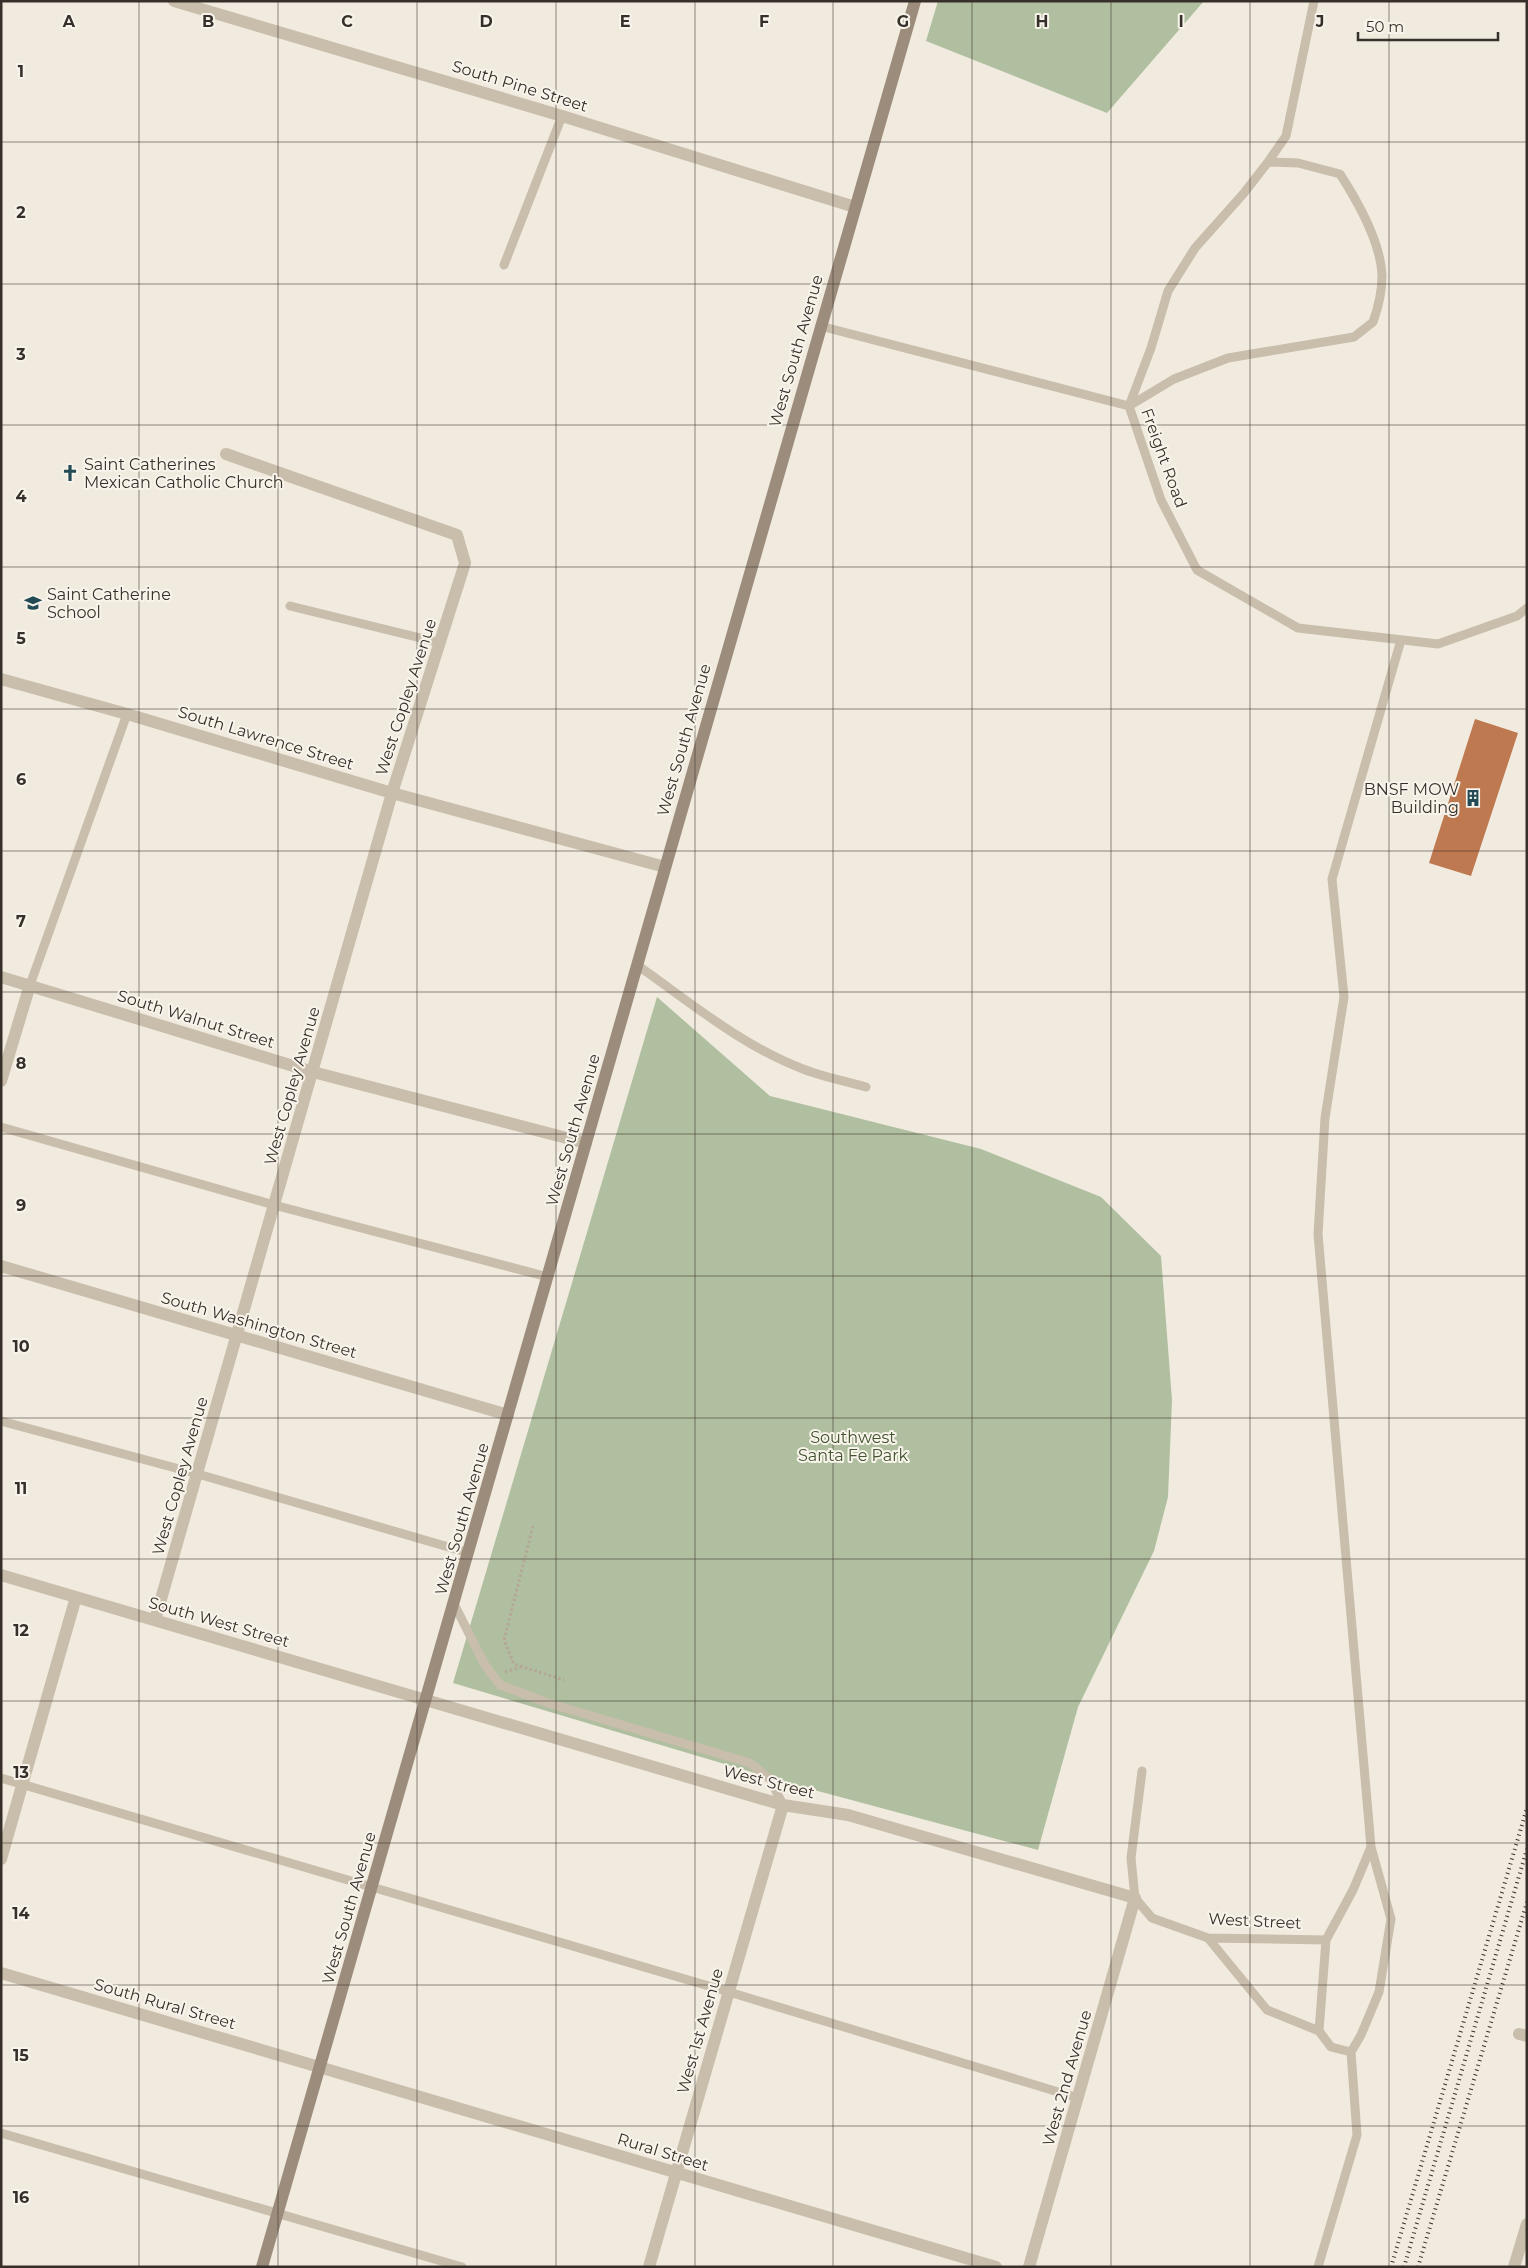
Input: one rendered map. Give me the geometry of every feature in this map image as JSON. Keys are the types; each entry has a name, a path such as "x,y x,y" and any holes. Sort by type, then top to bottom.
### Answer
{"main road":[{"name":"West South Avenue","path":"262,2267 915,1"}],"street":[{"name":"South Pine Street","path":"174,1 562,116 855,207"},
{"name":"West Copley Avenue","path":"155,1620 392,793 465,563 457,535 226,454"},
{"name":"South Lawrence Street","path":"1,679 127,714 392,793 665,867"},
{"name":"South Walnut Street","path":"1,977 313,1072 586,1144"},
{"path":"1,1081 30,985"},
{"name":"South Washington Street","path":"1,1266 508,1415"},
{"name":"South West Street","path":"1,1576 426,1700"},
{"path":"1,1859 76,1597"},
{"name":"West Street","path":"426,1700 784,1805 848,1815 1135,1898"},
{"name":"West 1st Avenue","path":"649,2267 784,1805"},
{"name":"West 2nd Avenue","path":"1029,2267 1135,1898"},
{"name":"South Rural Street","path":"1,1973 320,2066"},
{"name":"Rural Street","path":"320,2066 996,2267"},
{"path":"1514,2267 1527,2224"}],"lane":[{"path":"1129,406 1151,348 1168,290 1194,248 1244,193 1286,136 1314,1"},
{"path":"504,265 562,116"},
{"path":"1129,406 1174,379 1228,358 1354,337 1373,322 1382,276 1367,222 1340,174 1298,163 1268,162"},
{"name":"Freight Road","path":"820,326 1129,406 1161,500 1197,570 1298,628 1438,644 1517,616 1527,608"},
{"path":"290,606 441,643"},
{"path":"1318,2267 1357,2135 1351,2052 1361,2035 1379,1992 1391,1919 1371,1847 1318,1234 1325,1118 1344,997 1332,879 1401,640"},
{"path":"30,985 127,714"},
{"path":"637,965 725,1028 766,1051 802,1069 866,1087"},
{"path":"1,1127 274,1205 548,1277"},
{"path":"1,1421 198,1474 469,1554"},
{"path":"454,1604 485,1665 500,1685 548,1703 750,1763 770,1779 784,1805"},
{"path":"1135,1898 1131,1858 1142,1771"},
{"path":"1,1778 729,1992 1078,2098"},
{"path":"1319,2031 1326,1940 1353,1890 1371,1847"},
{"name":"West Street","path":"1135,1898 1152,1918 1208,1938 1326,1940"},
{"path":"1208,1938 1267,2010 1319,2031 1331,2047 1351,2052"},
{"path":"1,2132 462,2267"}],"path":[{"path":"533,1526 504,1640 514,1664 564,1680"},
{"path":"505,1673 521,1666"}],"green space":[{"path":"938,1 1204,1 1107,113 926,41"},
{"name":"Southwest Santa Fe Park","path":"657,997 770,1096 981,1149 1101,1197 1161,1256 1172,1400 1168,1497 1154,1551 1078,1707 1038,1850 788,1783 453,1683"}],"building":[{"name":"BNSF MOW Building","path":"1475,719 1518,733 1471,876 1429,863"}],"railway":[{"path":"1391,2267 1527,1808"},
{"path":"1404,2267 1527,1849"},
{"path":"1418,2267 1527,1902"}],"place":[{"name":"Saint Catherines Mexican Catholic Church","path":"70,473"},
{"name":"Saint Catherine School","path":"33,603"},
{"name":"BNSF MOW Building","path":"1473,798"}]}
